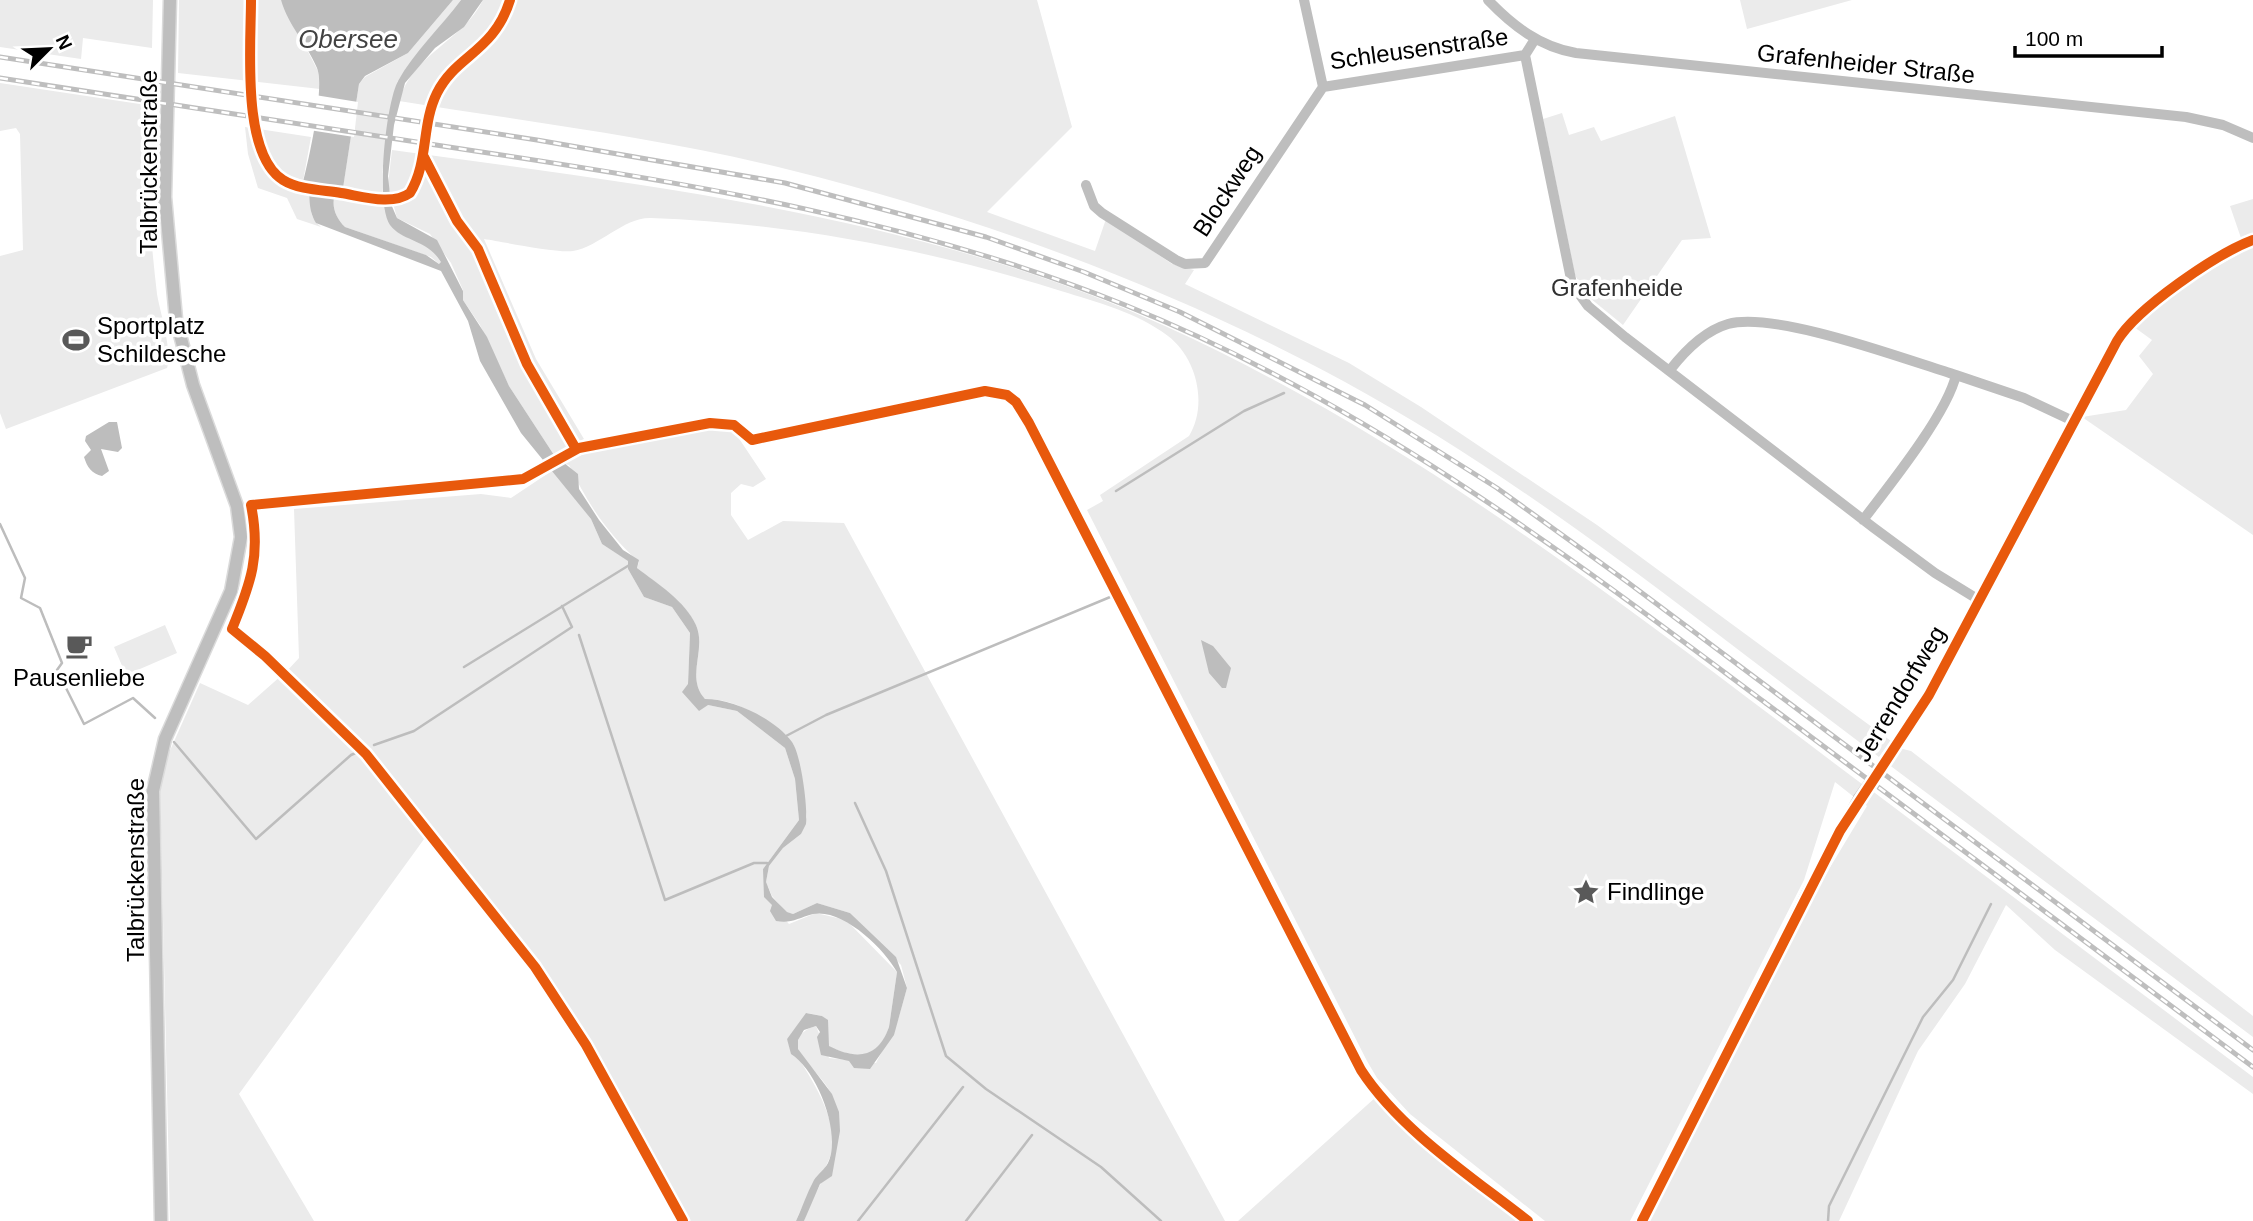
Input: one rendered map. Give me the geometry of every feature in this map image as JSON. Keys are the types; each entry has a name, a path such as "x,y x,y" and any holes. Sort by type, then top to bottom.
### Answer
{"main road":[{"name":"Talbrückenstraße","path":"161,1221 153,791 165,738 231,591 241,537 237,506 193,385 176,319 166,197 170,0"}],"street":[{"name":"Schleusenstraße","path":"1304,0 1323,87 1525,55"},
{"name":"Grafenheider Straße","path":"1489,0 1515,26 1535,39 1566,52 2186,117 2223,125 2253,138"},
{"path":"1535,39 1525,55 1572,284 1588,306 1863,520 1935,573 1979,600"},
{"name":"Blockweg","path":"1086,185 1094,206 1102,213 1176,260 1185,264 1205,263 1265,169 1323,87"},
{"name":"Jerrendorfweg","path":"1642,1221 1806,893 1858,799 1929,695 2124,329 2166,293 2235,248 2253,240"},
{"path":"1670,370 1700,339 1715,329 1754,321 1840,339 1956,375 2024,398 2073,422"},
{"path":"1863,520 1938,414 1952,390 1956,375"}],"green space":[{"path":"0,0 153,0 152,48 83,38 81,59 0,47"},
{"path":"179,0 281,0 318,71 320,89 178,73"},
{"path":"453,0 461,0 397,82 382,172 383,204 404,235 431,248 442,262 439,264 431,257 345,227 338,218 333,203 338,187 343,187 359,84 365,77 408,53"},
{"path":"483,0 1037,0 1072,127 987,212 1095,251 1106,219 1172,264 1194,270 1185,284 1349,363 1421,407 1597,525 1891,741 1879,757 1619,560 1485,466 1416,423 1279,348 1143,286 1004,233 862,189 790,170 644,140 399,101 415,71 463,26"},
{"path":"1740,0 1852,0 1747,29"},
{"path":"0,83 153,106 148,176 150,224 157,294 168,353 167,368 6,429 0,413 0,256 23,250 20,134 16,128 0,131"},
{"name":"Grafenheide","path":"1562,113 1569,135 1594,127 1601,141 1675,116 1711,238 1682,240 1623,325 1585,294 1575,275 1543,119"},
{"path":"245,127 311,137 303,181 309,182 311,211 321,227 297,219 287,198 258,188 248,154"},
{"path":"392,150 687,193 786,210 883,231 979,257 1073,288 1165,326 1259,372 1350,423 1439,478 1611,596 1862,784 1854,797 1835,782 1804,880 1630,1221 1545,1221 1410,1114 1377,1078 1367,1061 1087,510 1103,501 1100,495 1189,436 1195,424 1198,397 1192,369 1178,345 1168,336 1117,309 1011,276 909,251 807,232 651,218 631,222 592,244 573,251 484,239 536,359 584,439 554,455 509,386 480,325 463,300 463,290 451,263 430,234 397,218 388,185"},
{"path":"2253,199 2253,234 2241,238 2230,206"},
{"path":"2253,246 2253,535 2082,417 2126,410 2153,374 2139,356 2152,340 2134,327 2186,284"},
{"path":"710,427 732,428 766,479 753,487 741,484 731,493 731,515 748,540 783,521 844,523 1225,1221 804,1221 831,1163 838,1135 833,1098 826,1084 800,1054 797,1045 799,1037 816,1026 829,1058 876,1063 898,1020 907,988 901,965 850,913 817,903 793,914 786,912 772,896 766,882 769,866 783,848 801,834 807,817 794,745 764,720 743,707 705,699 697,682 699,634 691,616 670,594 637,568 639,562 599,517 569,465 561,463 600,448 658,440"},
{"path":"553,470 591,519 602,544 629,561 628,569 644,597 672,607 690,633 688,684 708,705 737,711 785,748 795,779 799,820 763,869 773,906 789,924 816,913 846,920 897,972 889,1027 884,1038 872,1051 856,1055 828,1046 827,1020 822,1016 807,1013 787,1039 822,1099 832,1133 832,1149 827,1164 796,1221 685,1221 603,1072 537,966 361,743 286,672 299,658 294,509 481,494 511,498"},
{"path":"165,625 177,653 126,675 114,647"},
{"path":"282,675 366,757 427,835 239,1094 314,1221 170,1221 160,787 164,764 200,683 248,705"},
{"path":"1899,748 1911,751 2253,1016 2253,1037 1888,764"},
{"path":"1871,790 2253,1077 2253,1094 2055,950 2006,905 1965,984 1918,1051 1839,1221 1645,1221 1814,894 1867,806 1862,802"},
{"path":"1376,1097 1524,1221 1238,1221"}],"water":[{"name":"Obersee","path":"281,0 453,0 408,53 365,76 359,84 343,188 338,187 334,203 335,213 345,227 426,255 439,264 441,262 429,249 401,235 390,225 383,197 386,131 394,93 404,70 461,0 483,0 464,27 435,48 405,83 394,125 388,176 391,204 397,218 437,240 463,291 463,300 487,337 509,386 554,455 578,474 579,489 623,550 639,560 637,568 670,594 691,616 699,634 697,682 705,699 728,702 753,712 765,718 792,742 803,781 806,824 801,834 783,848 769,866 766,882 772,897 787,912 793,914 817,903 850,913 896,957 907,988 894,1035 870,1069 854,1068 849,1061 821,1055 817,1037 820,1032 816,1026 804,1030 798,1040 798,1049 832,1094 839,1112 840,1131 832,1176 820,1184 804,1221 796,1221 814,1180 828,1163 832,1136 818,1088 801,1062 791,1054 787,1039 806,1013 828,1020 829,1046 856,1054 872,1051 884,1038 889,1027 897,972 872,942 837,917 813,914 790,921 776,921 770,911 772,905 764,897 763,869 799,820 795,779 785,748 737,711 708,705 699,711 682,692 688,684 690,633 672,607 644,597 628,569 628,561 602,544 591,519 521,433 480,361 468,321 441,271 316,223 310,207 308,182 303,182 315,124 319,77 313,59 288,18"},
{"path":"109,422 117,422 122,448 118,452 101,449 109,471 102,476 93,472 87,464 84,457 91,450 85,441 86,436"},
{"path":"1201,640 1213,646 1231,668 1226,688 1222,688 1209,673"}],"pier":[{"path":"315,95 358,102 354,137 309,130"}],"waterway":[{"path":"1116,491 1244,411 1284,393"},
{"path":"786,736 826,715 1115,595 1075,515"},
{"path":"0,524 25,578 21,598 40,608 62,663 57,670 84,724 133,698 155,718"},
{"path":"464,667 631,564"},
{"path":"374,745 414,731 572,627 562,606"},
{"path":"579,635 665,900 754,863 767,863"},
{"path":"174,742 256,839 351,755 360,751"},
{"path":"855,803 886,871 946,1056 986,1089 1101,1167 1161,1221"},
{"path":"1828,1221 1829,1206 1923,1017 1953,980 1991,904"},
{"path":"858,1221 963,1087"},
{"path":"966,1221 1032,1135"}],"railway":[{"path":"0,57 537,140 785,183 986,237 1084,272 1180,312 1365,405 1497,488 1626,581 2253,1050"},
{"path":"0,78 641,177 805,209 966,250 1046,276 1125,305 1212,343 1297,386 1379,433 1537,536 1691,647 2253,1067"}],"cycle path":[{"path":"251,0 251,97 260,147 270,167 283,180 296,186 386,200 410,193 420,169 429,118 437,93 454,70 495,31 510,0"},
{"path":"424,157 457,221 478,249 527,364 576,449"},
{"path":"1642,1221 1840,831 1929,695 2117,341 2141,313 2179,283 2219,257 2253,240"},
{"path":"683,1221 586,1045 535,967 366,754 265,656 232,629 252,568 255,539 251,505 523,479 579,448 710,423 734,425 752,440 985,391 1007,395 1016,402 1029,423 1361,1070 1377,1092 1416,1133 1528,1221"}],"place":[{"name":"Sportplatz Schildesche","path":"76,340"},
{"name":"Pausenliebe","path":"79,646"},
{"name":"Findlinge","path":"1586,892"}]}
